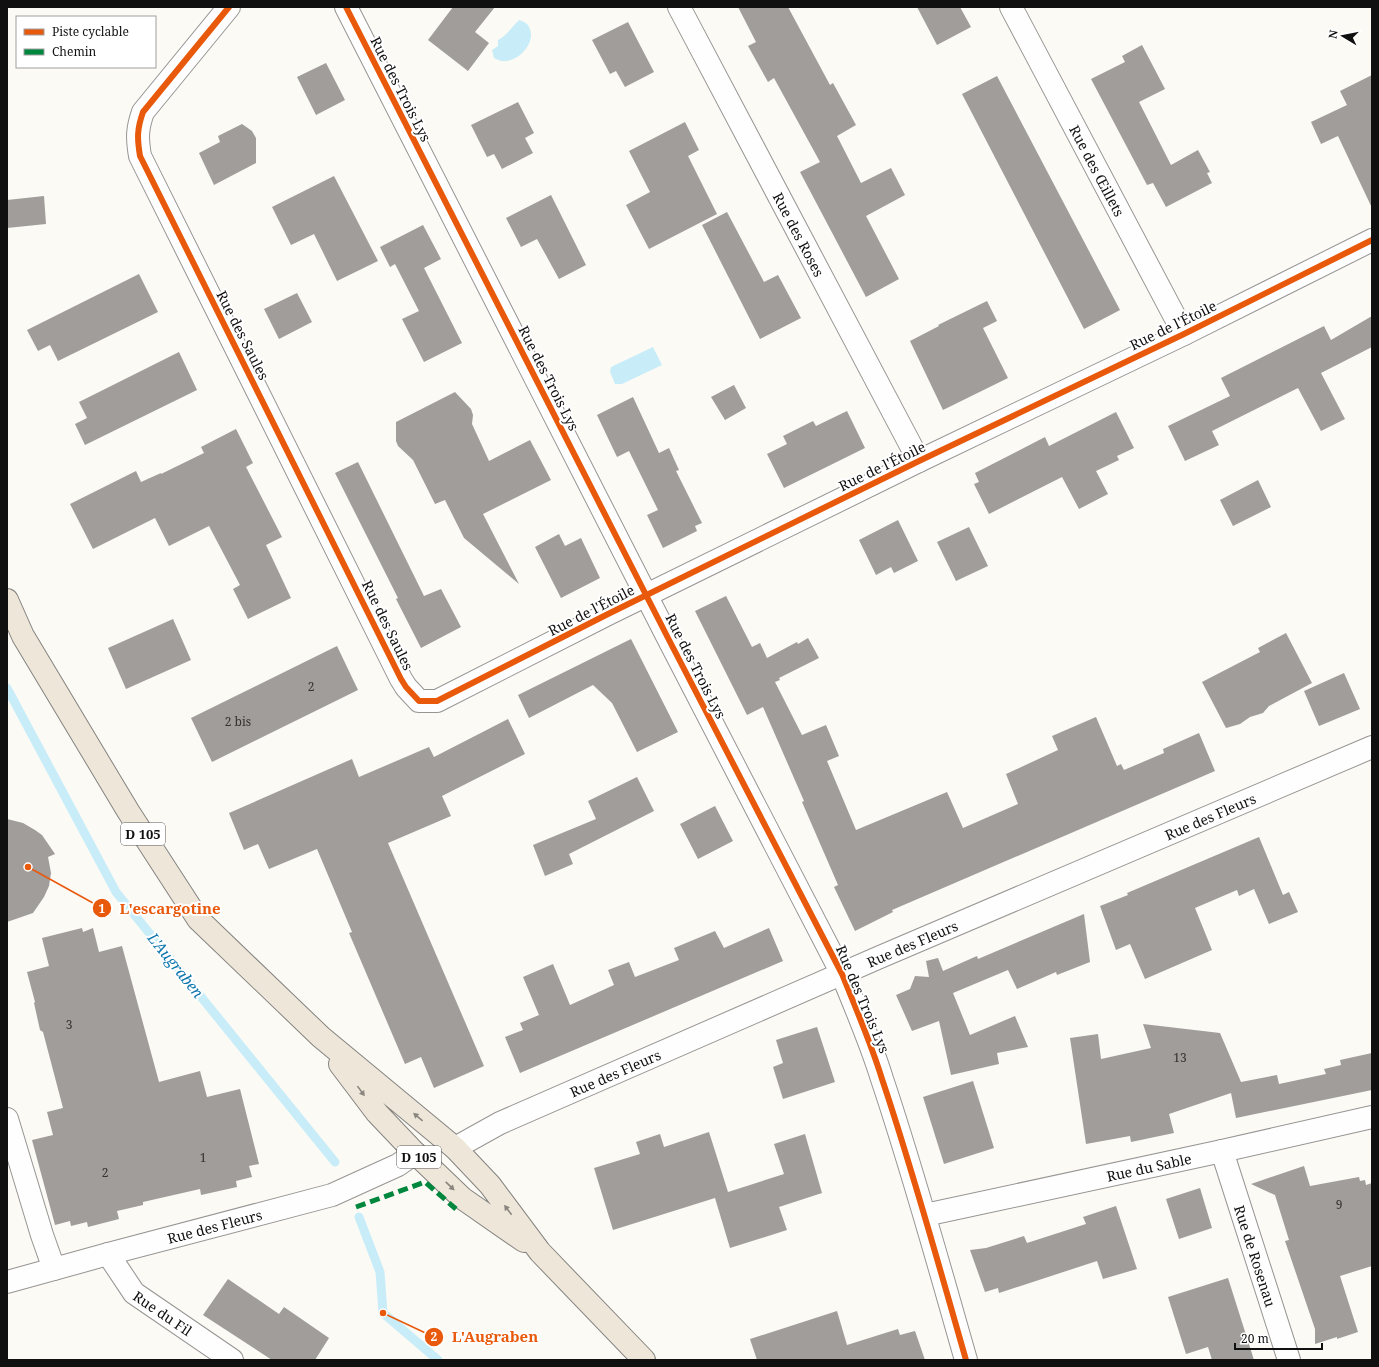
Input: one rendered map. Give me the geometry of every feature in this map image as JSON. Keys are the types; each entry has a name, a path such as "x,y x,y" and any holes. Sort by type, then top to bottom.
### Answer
{"main road":[{"name":"D 105","path":"7,600 23,636 128,811 198,919 321,1037 455,1148 490,1185 540,1252 644,1360"},
{"name":"D 105","path":"321,1037 377,1114 415,1153 462,1198 540,1252"}],"street":[{"name":"Rue des Saules","path":"228,7 143,112 137,140 140,156 406,687"},
{"name":"Rue des Trois Lys","path":"346,7 646,595 842,974 882,1078 966,1360"},
{"name":"Rue des Roses","path":"679,7 919,461"},
{"name":"Rue des Œillets","path":"1011,7 1184,334"},
{"name":"Rue de l'Étoile","path":"406,687 419,701 437,701 646,595 919,461 1184,334 1372,240"},
{"name":"Rue des Fleurs","path":"455,1148 500,1123 842,974 1372,747"},
{"name":"Rue du Sable","path":"924,1215 1372,1117"},
{"path":"7,1119 42,1235 54,1269"},
{"name":"Rue de Rosenau","path":"1222,1151 1289,1360"},
{"name":"Rue des Fleurs","path":"7,1282 332,1195 398,1165 415,1153"},
{"name":"Rue du Fil","path":"108,1254 134,1293 232,1360"}],"water":[{"path":"519,20 526,23 530,30 530,42 527,47 523,53 512,60 503,61 494,58 492,50 498,46 498,40"},
{"path":"653,347 662,365 622,384 615,384 610,372 611,367"}],"building":[{"path":"453,7 495,7 475,32 489,43 468,71 428,40"},
{"path":"738,7 788,7 830,85 833,83 856,125 837,136 861,183 891,168 905,195 866,216 899,279 866,297 800,172 820,162 774,78 768,82 748,46 756,42"},
{"path":"917,7 960,7 971,27 937,45"},
{"path":"628,22 654,72 625,87 616,71 610,74 592,40"},
{"path":"1142,45 1165,89 1139,102 1171,165 1198,150 1210,172 1207,173 1212,183 1166,207 1153,183 1147,185 1091,79 1125,62 1122,56"},
{"path":"326,63 345,100 316,115 297,77"},
{"path":"1372,75 1372,208 1338,136 1321,144 1311,122 1347,105 1340,91"},
{"path":"997,76 1120,310 1084,329 962,94"},
{"path":"518,102 534,133 525,138 533,153 502,169 494,154 487,157 471,125"},
{"path":"685,122 699,150 688,156 717,214 649,249 626,205 650,192 629,151"},
{"path":"242,124 252,131 256,138 256,163 214,185 199,153 220,142 218,136"},
{"path":"334,176 378,261 337,281 314,234 291,245 272,207"},
{"path":"551,195 586,265 559,279 537,239 521,247 506,218"},
{"path":"44,196 46,224 7,228 7,200"},
{"path":"727,212 764,282 778,275 801,318 760,339 702,225"},
{"path":"423,225 441,259 424,268 462,343 424,362 402,319 419,311 395,264 390,267 380,247"},
{"path":"139,274 158,312 58,361 50,345 38,351 27,330"},
{"path":"297,293 312,322 279,339 264,309"},
{"path":"987,301 997,321 983,328 1008,378 943,410 910,341 939,326 938,325"},
{"path":"1372,316 1372,347 1321,373 1345,419 1321,431 1298,388 1212,431 1219,445 1185,461 1168,426 1230,396 1221,378 1324,326 1331,340"},
{"path":"179,352 197,390 85,445 75,424 87,418 79,402"},
{"path":"734,385 746,408 725,420 711,397"},
{"path":"455,392 471,409 473,415 472,424 489,461 530,440 551,480 483,514 519,584 464,538 445,500 435,504 413,460 398,446 396,441 396,422"},
{"path":"633,397 659,453 669,448 679,470 676,471 702,523 695,526 697,531 663,548 647,515 658,510 629,451 617,457 597,415"},
{"path":"847,411 865,448 784,488 767,454 787,444 783,436 813,421 816,426"},
{"path":"1116,412 1134,448 1117,456 1119,460 1096,471 1108,494 1079,509 1062,477 989,514 974,484 979,482 975,473 1045,437 1049,446"},
{"path":"236,429 253,463 246,467 282,537 266,545 291,598 248,619 233,589 240,585 209,526 169,546 155,518 93,549 70,504 136,471 141,482 161,474 204,453 201,447"},
{"path":"358,462 424,596 441,589 461,627 421,648 396,599 398,598 335,473"},
{"path":"1258,480 1271,507 1233,526 1220,500"},
{"path":"898,520 918,561 894,573 891,567 876,575 859,540"},
{"path":"969,527 988,566 956,581 937,542"},
{"path":"559,534 565,546 581,538 600,578 561,598 535,547"},
{"path":"726,596 752,647 760,643 767,658 797,642 798,644 808,638 819,658 779,678 780,680 775,682 802,735 826,725 839,756 827,761 856,830 947,792 963,828 1018,804 1006,774 1058,750 1052,736 1096,717 1117,766 1121,764 1124,770 1164,753 1163,749 1199,733 1215,771 892,910 893,912 855,931 834,887 838,885 802,802 804,801 763,707 747,715 695,611"},
{"path":"173,619 191,660 126,689 108,648"},
{"path":"1286,633 1312,683 1269,706 1263,713 1250,717 1240,724 1226,728 1202,682 1260,652 1258,648"},
{"path":"631,639 678,732 637,752 612,703 593,685 529,718 518,695"},
{"path":"337,646 358,690 212,762 191,718"},
{"path":"1344,673 1360,709 1319,726 1304,691"},
{"path":"508,719 525,754 442,796 451,816 388,843 484,1066 434,1088 421,1057 405,1064 349,933 352,932 317,849 269,869 258,844 244,850 229,813 352,759 359,777 429,747 434,757"},
{"path":"637,777 654,811 569,854 573,864 545,876 533,845 596,819 588,801"},
{"path":"715,806 733,841 698,859 680,824"},
{"path":"7,819 23,823 42,835 55,854 48,857 51,873 49,886 44,897 33,913 7,922"},
{"path":"1259,837 1283,895 1289,892 1298,912 1269,924 1254,889 1239,896 1237,890 1195,908 1212,950 1145,979 1130,944 1116,950 1100,906"},
{"path":"1084,914 1090,962 1057,975 1056,972 1017,989 1008,970 953,993 970,1035 1015,1016 1028,1047 997,1053 999,1064 951,1075 939,1021 912,1031 896,995 910,989 915,976 929,977 926,961 938,958 943,971 977,956 978,959"},
{"path":"82,928 83,932 93,928 99,952 122,946 159,1082 200,1071 207,1097 240,1089 259,1164 249,1166 252,1177 236,1181 237,1187 201,1195 200,1189 143,1202 143,1205 117,1211 119,1219 88,1227 87,1222 71,1226 70,1221 55,1225 32,1140 53,1135 47,1112 63,1108 43,1032 40,1030 35,1002 27,972 49,966 42,938"},
{"path":"769,928 783,961 520,1073 505,1037 523,1030 520,1023 539,1015 523,977 553,964 570,1005 614,985 608,970 629,962 635,977 679,960 674,948 715,931 724,948"},
{"path":"1143,1024 1220,1033 1241,1082 1277,1075 1279,1084 1326,1074 1324,1069 1341,1065 1340,1060 1372,1053 1372,1090 1236,1118 1231,1093 1169,1114 1174,1133 1131,1142 1130,1136 1086,1144 1070,1038 1098,1034 1101,1059 1151,1048"},
{"path":"817,1027 835,1082 783,1099 773,1067 783,1063 776,1040"},
{"path":"973,1081 994,1148 944,1164 923,1097"},
{"path":"709,1132 728,1192 784,1174 774,1144 805,1134 822,1193 779,1207 787,1230 730,1248 715,1198 613,1230 594,1168 640,1154 636,1142 660,1134 664,1147"},
{"path":"1304,1166 1310,1186 1359,1177 1360,1181 1365,1180 1366,1185 1372,1183 1372,1266 1340,1276 1358,1332 1315,1344 1315,1329 1285,1241 1289,1240 1275,1195 1251,1184"},
{"path":"1200,1188 1212,1228 1179,1239 1166,1199"},
{"path":"1116,1206 1137,1269 1103,1279 1097,1261 999,1293 998,1288 985,1292 970,1250 986,1248 1024,1236 1027,1243 1086,1224 1083,1217"},
{"path":"1228,1278 1254,1360 1212,1360 1208,1347 1186,1354 1168,1297"},
{"path":"228,1279 279,1314 284,1307 329,1338 315,1360 272,1360 203,1315"},
{"path":"837,1311 847,1345 898,1329 900,1335 915,1331 925,1360 757,1360 750,1339"}],"waterway":[{"name":"L'Augraben","path":"7,688 116,892 335,1162"},
{"name":"L'Augraben","path":"359,1217 380,1272 383,1313 438,1360"}],"marked path":[{"path":"356,1207 425,1182 456,1209"}],"cycle path":[{"path":"229,7 143,112 138,134 140,156 401,679 419,701 437,701 608,614 919,461 1184,334 1372,240"},
{"path":"346,7 668,638 842,974 873,1052 904,1148 966,1360"}],"place":[{"name":"L'escargotine","path":"28,867"},
{"name":"L'Augraben","path":"383,1313"}]}
